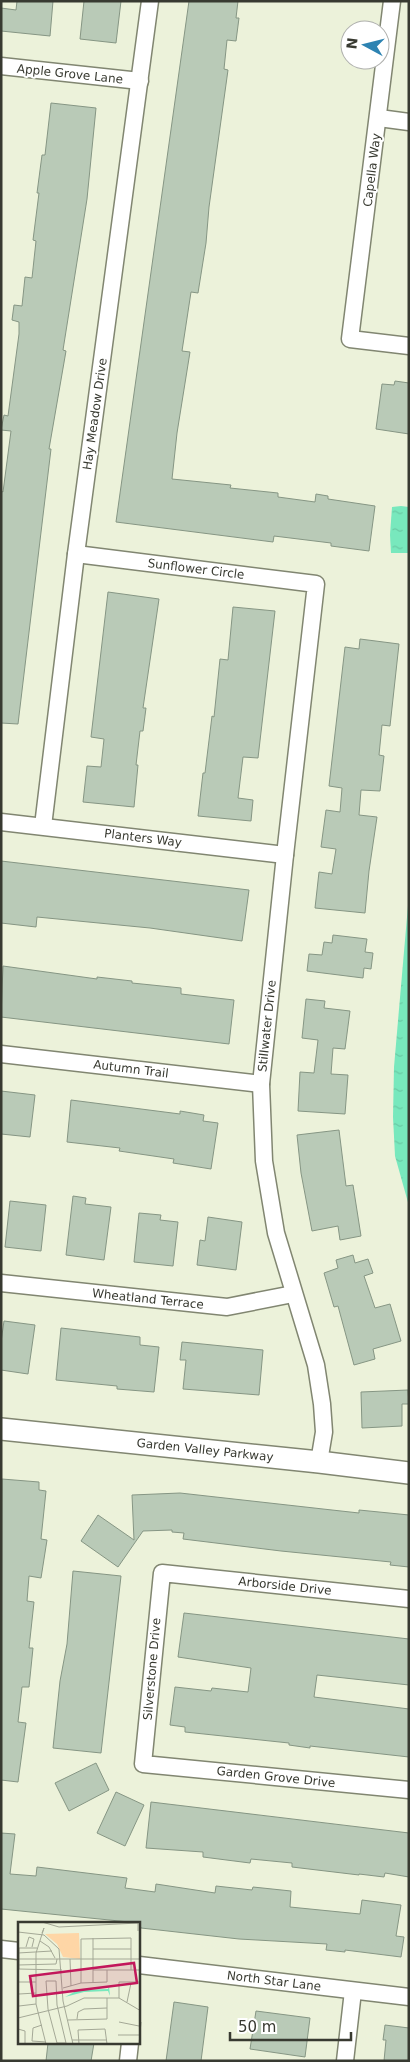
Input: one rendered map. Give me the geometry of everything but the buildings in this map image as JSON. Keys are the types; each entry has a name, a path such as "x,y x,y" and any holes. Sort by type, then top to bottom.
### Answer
{"street":[{"name":"Hay Meadow Drive","path":"43,826 76,554 150,1"},
{"name":"Capella Way","path":"392,1 379,118 350,339 409,346"},
{"name":"Apple Grove Lane","path":"1,66 140,81"},
{"path":"379,118 409,122"},
{"name":"Sunflower Circle","path":"76,554 316,584"},
{"name":"Stillwater Drive","path":"316,584 284,855 261,1084 264,1162 276,1233 316,1365 322,1404 324,1432 319,1462"},
{"name":"Planters Way","path":"1,822 284,855"},
{"name":"Autumn Trail","path":"1,1054 261,1084"},
{"name":"Wheatland Terrace","path":"1,1283 227,1308 293,1294"},
{"name":"Garden Valley Parkway","path":"1,1429 409,1473"},
{"name":"Arborside Drive","path":"162,1573 409,1599"},
{"name":"Silverstone Drive","path":"143,1764 162,1573"},
{"name":"Garden Grove Drive","path":"143,1764 409,1790"},
{"path":"1,1949 18,1951"},
{"name":"North Star Lane","path":"140,1965 409,1997"},
{"path":"345,2061 353,1990"},
{"path":"128,2061 130,2044"}],"water":[{"path":"392,507 409,507 409,553 391,553"},
{"path":"409,894 409,1206 395,1156 393,1117 394,1067"}]}
